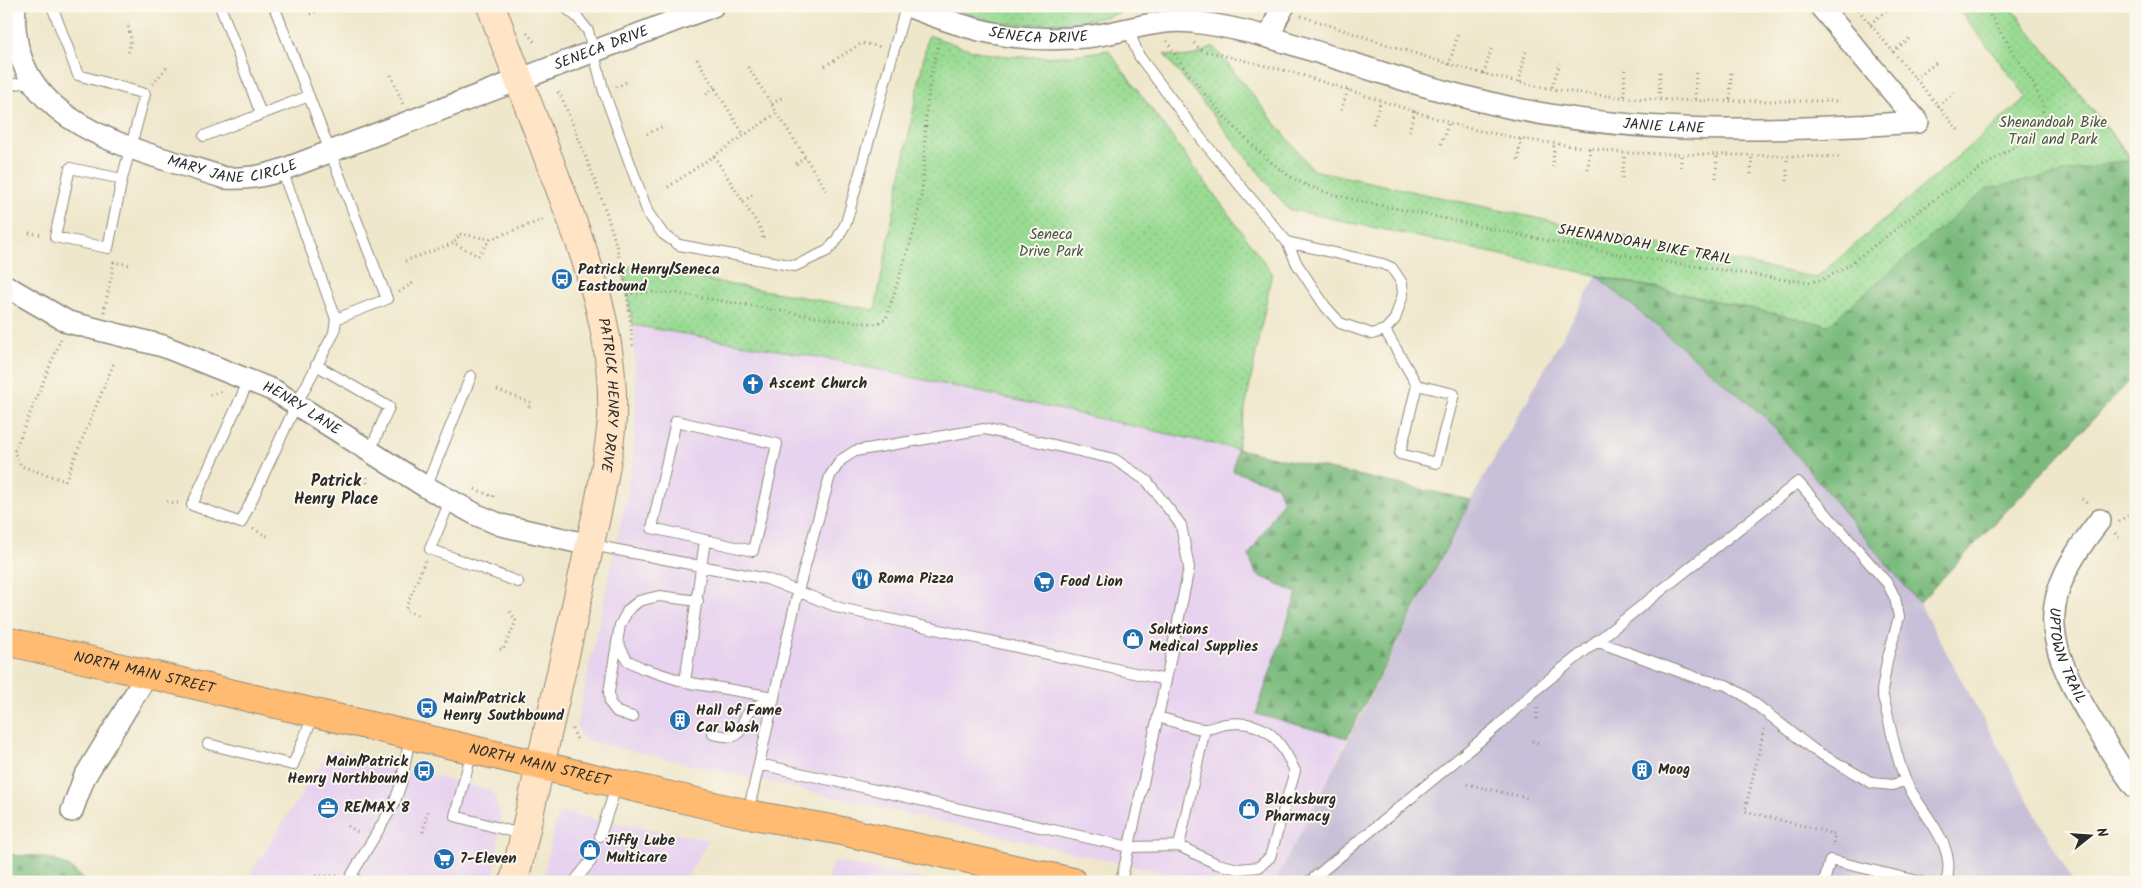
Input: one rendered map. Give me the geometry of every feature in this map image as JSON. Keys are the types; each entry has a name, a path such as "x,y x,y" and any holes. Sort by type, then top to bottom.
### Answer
{"main road":[{"name":"PATRICK HENRY DRIVE","path":"491,6 591,269 605,329 612,419 607,460 590,545 514,882"},
{"name":"NORTH MAIN STREET","path":"6,641 748,814 837,830 1073,882"}],"street":[{"name":"MARY JANE CIRCLE","path":"15,6 14,21 18,48 33,82 48,100 69,119 100,136 225,178 257,178 282,170 519,80"},
{"name":"SENECA DRIVE","path":"519,80 713,6"},
{"name":"SENECA DRIVE","path":"907,6 969,28 1006,37 1031,39 1086,37 1128,29 1167,16"},
{"name":"JANIE LANE","path":"1167,16 1270,37 1436,90 1512,108 1579,120 1681,126 1797,129 1918,122 1820,6"},
{"path":"1270,37 1283,8"},
{"name":"HENRY LANE","path":"6,286 68,322 163,346 249,380 297,403 426,487 450,501 501,525 590,545"},
{"name":"UPTOWN TRAIL","path":"2106,525 2076,550 2060,583 2053,622 2056,648 2069,680 2123,772 2136,788"},
{"path":"72,811 84,778 148,673"}],"lane":[{"path":"52,6 78,75 145,94 122,179 108,248 55,237 70,168 122,179"},
{"path":"220,6 261,114"},
{"path":"274,6 387,299 336,319"},
{"path":"564,6 578,18 588,31 604,92 648,213 663,234 680,245 795,266 827,251 836,241 846,223 907,6"},
{"path":"1128,29 1139,56 1203,141 1287,242 1297,264 1320,299 1340,323 1372,334 1385,330 1395,319 1403,294 1402,282 1392,268 1383,264 1287,242"},
{"path":"6,85 33,82"},
{"path":"204,136 309,96"},
{"path":"249,380 192,505 241,524 297,403 334,333 336,319 282,170"},
{"path":"1385,330 1417,385 1400,454 1436,463 1454,394 1417,385"},
{"path":"316,365 389,407 370,451"},
{"path":"426,487 471,376"},
{"path":"676,421 777,444 753,551 705,540 652,528 676,421"},
{"path":"748,814 798,591 830,476 841,460 855,451 984,429 1114,459 1147,481 1181,525 1189,568 1121,882"},
{"path":"1309,882 1499,725 1538,688 1798,482 1888,584 1895,598 1899,617 1886,661 1882,691 1905,780 1925,810 1947,853 1949,872 1946,882"},
{"path":"450,501 430,549 518,582"},
{"path":"686,682 705,540"},
{"path":"590,545 767,579 840,608 1166,680"},
{"path":"633,716 617,712 609,698 620,625 628,610 639,600 659,596 698,601"},
{"path":"1596,641 1697,678 1726,685 1745,696 1814,750 1872,783 1893,785 1905,780"},
{"path":"618,643 627,660 642,668 686,682 774,697"},
{"path":"713,734 728,738 739,733 750,711 774,697"},
{"path":"208,744 293,765 314,713"},
{"path":"759,764 1129,847 1179,846 1217,864 1239,869 1259,867 1270,857 1295,772 1284,747 1272,733 1246,724 1226,724 1205,730 1158,717"},
{"path":"1179,846 1205,730"},
{"path":"355,879 394,804 401,784 410,736"},
{"path":"472,750 456,816 525,836"},
{"path":"600,836 617,784"},
{"path":"1824,882 1830,860 1922,882"},
{"path":"574,882 591,861"}],"path":[{"path":"310,14 331,6"},
{"path":"365,6 367,12"},
{"path":"1855,6 1960,132"},
{"name":"SHENANDOAH BIKE TRAIL","path":"1167,16 1179,61 1230,121 1282,171 1304,184 1389,206 1560,243 1657,261 1808,282 1822,280 1845,268 1932,201 2028,137 2042,122 2043,106 2034,85 1984,6"},
{"path":"1283,8 1449,65 1519,82 1624,96 1730,100 1840,101"},
{"path":"1870,24 1889,8"},
{"path":"127,22 131,38 128,55"},
{"path":"524,24 531,39 536,44"},
{"path":"1449,65 1458,34"},
{"path":"1893,52 1910,38"},
{"path":"825,66 862,43 869,44"},
{"path":"1484,74 1492,46"},
{"path":"1519,82 1526,50"},
{"path":"698,59 744,135"},
{"path":"1552,87 1560,63"},
{"path":"1915,79 1936,63"},
{"path":"145,94 167,67"},
{"path":"748,67 828,193"},
{"path":"1624,96 1625,68"},
{"path":"1695,99 1696,70"},
{"path":"1659,98 1660,72"},
{"path":"1730,100 1731,73"},
{"path":"391,75 404,106"},
{"path":"706,94 715,87"},
{"path":"1341,110 1348,90"},
{"path":"1938,106 1956,92"},
{"path":"772,104 783,97"},
{"path":"1374,124 1381,100"},
{"path":"1408,131 1415,111"},
{"path":"668,187 777,113"},
{"path":"1441,144 1449,122"},
{"path":"647,134 665,125"},
{"path":"1518,160 1521,140"},
{"path":"1553,167 1554,144"},
{"path":"1588,169 1590,148"},
{"path":"1622,178 1625,153"},
{"path":"714,156 743,201 763,238"},
{"path":"1681,156 1681,174"},
{"path":"1716,178 1717,156"},
{"path":"1751,174 1752,156"},
{"path":"1787,181 1788,156"},
{"path":"796,164 805,157"},
{"path":"743,201 754,194"},
{"path":"405,261 454,243 459,232 490,239 545,219"},
{"path":"454,243 478,256 490,239"},
{"path":"105,306 114,262 130,265"},
{"path":"57,348 14,452 21,466 65,481 114,363"},
{"path":"497,390 531,404 528,409"},
{"path":"467,486 493,497 494,493"},
{"path":"2106,525 2136,508"},
{"path":"241,524 271,538"},
{"path":"417,615 405,610 418,575"},
{"path":"500,650 503,650 516,621 509,610"},
{"path":"1762,730 1745,811 1835,834"},
{"path":"1532,741 1539,743"},
{"path":"1467,784 1527,798"},
{"path":"423,832 428,808"},
{"path":"316,876 355,879"}],"shaded area":[{"path":"1597,276 1828,325 1766,418 1919,603 2073,882 1275,882 1471,500"},
{"path":"633,325 834,360 1237,449 1233,471 1277,486 1283,501 1297,593 1257,714 1347,738 1275,882 1208,882 589,741 582,737 576,726 634,454 636,395"},
{"path":"330,749 376,761 385,768 415,774 422,773 486,789 494,795 500,813 498,854 492,882 245,882"},
{"path":"558,812 709,840 684,882 542,882"},
{"path":"833,861 937,882 826,882"}],"green space":[{"path":"946,6 1132,6 1109,16 1074,22 1010,24 978,17"},
{"name":"Shenandoah Bike Trail and Park","path":"1956,6 2010,6 2131,159 1986,189 1828,325 1288,209 1164,54 1190,56 1202,53 1213,46 1313,170 1816,278 2027,97"},
{"name":"Seneca Drive Park","path":"928,35 984,53 1000,55 1046,57 1108,50 1272,273 1237,449 834,360 633,325 622,265 875,310"},
{"path":"2061,71 2136,164 2136,374 1919,603 1766,418 1597,276 1828,325"},
{"path":"1237,449 1471,500 1347,738 1256,714 1297,593 1256,574 1249,555 1283,501 1277,486 1233,471"},
{"path":"6,851 14,855 52,859 70,868 86,882 6,882"}],"place":[{"name":"Patrick Henry/Seneca Eastbound","path":"562,279"},
{"name":"Ascent Church","path":"753,384"},
{"name":"Roma Pizza","path":"862,579"},
{"name":"Food Lion","path":"1044,582"},
{"name":"Solutions Medical Supplies","path":"1133,639"},
{"name":"Main/Patrick Henry Southbound","path":"427,708"},
{"name":"Hall of Fame Car Wash","path":"680,720"},
{"name":"Moog","path":"1642,770"},
{"name":"Main/Patrick Henry Northbound","path":"424,771"},
{"name":"RE/MAX 8","path":"328,808"},
{"name":"Blacksburg Pharmacy","path":"1249,809"},
{"name":"Jiffy Lube Multicare","path":"590,850"},
{"name":"7-Eleven","path":"444,859"}],"district":[{"name":"Patrick Henry Place","path":"336,490"}]}
